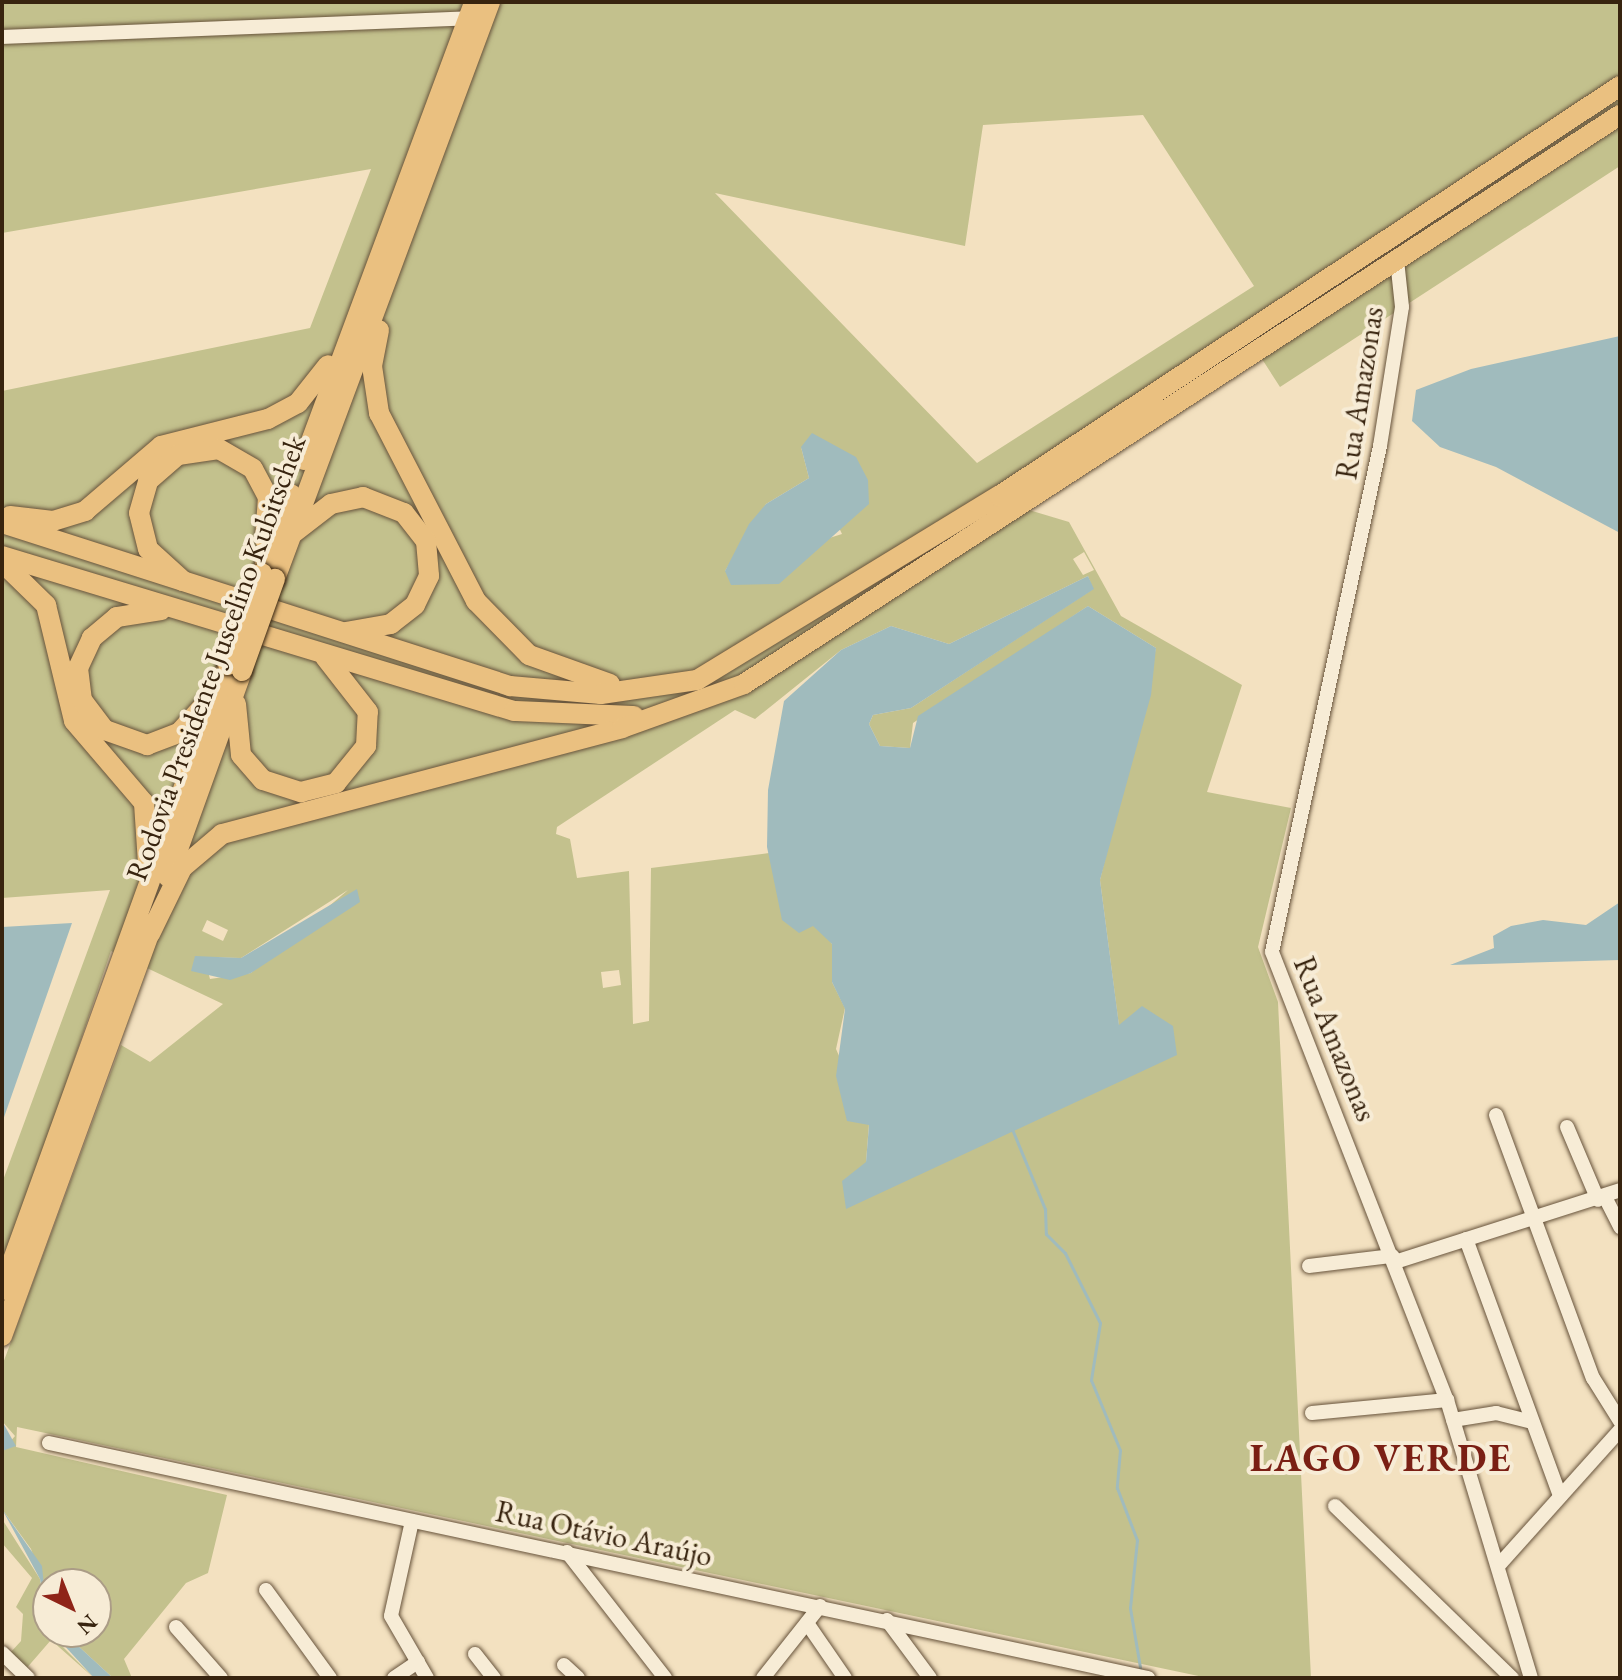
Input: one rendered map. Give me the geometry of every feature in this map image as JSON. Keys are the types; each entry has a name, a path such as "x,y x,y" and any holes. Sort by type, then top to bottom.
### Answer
{"highway":[{"name":"Rodovia Presidente Juscelino Kubitschek","path":"267,573 292,534 490,2"},
{"name":"Rodovia Presidente Juscelino Kubitschek","path":"2,1336 150,934 233,672 359,309 471,10"},
{"path":"2,559 514,711 661,714 725,667 1620,86"},
{"path":"150,934 182,868 222,834 718,697 792,655 1620,115"},
{"path":"394,260 397,276 374,348 373,391 476,601 505,637 560,672 662,687"},
{"path":"2,515 71,517 177,438 279,414 318,384 359,309"},
{"path":"191,587 148,549 139,513 155,471 194,449 228,452 262,482 269,512 267,573"},
{"path":"292,534 331,504 363,497 404,513 426,541 429,576 415,605 391,624 338,633"},
{"path":"2,523 338,633 549,693 662,687 725,667"},
{"path":"2,559 46,605 74,721 144,803 151,832 139,912"},
{"path":"177,609 128,613 92,638 78,668 88,712 126,741 166,741 198,716 233,672"},
{"path":"233,672 236,741 251,767 275,786 323,789 349,773 369,731 363,698 322,654"},
{"name":"Rodovia Presidente Juscelino Kubitschek","path":"2,1290 139,912 233,672"}],"street":[{"path":"2,37 471,10"},
{"name":"Rua Amazonas","path":"1397,260 1402,307 1380,446 1271,943 1447,1400 1531,1678"},
{"path":"1496,1115 1593,1378 1620,1421"},
{"path":"1567,1127 1601,1198 1620,1227"},
{"path":"1309,1266 1393,1259 1620,1190"},
{"path":"1466,1239 1528,1421 1560,1496"},
{"path":"1312,1413 1447,1400"},
{"path":"1453,1420 1496,1413 1528,1421"},
{"path":"1498,1566 1620,1430"},
{"name":"Rua Otávio Araújo","path":"49,1443 887,1620 1124,1676 1148,1678"},
{"path":"1335,1506 1512,1678"},
{"path":"412,1521 391,1616 427,1678"},
{"path":"567,1552 665,1678"},
{"path":"266,1590 330,1678"},
{"path":"763,1678 820,1606"},
{"path":"887,1620 930,1678"},
{"path":"807,1623 845,1678"},
{"path":"176,1627 221,1678"},
{"path":"2,1653 28,1678"},
{"path":"475,1654 494,1678"},
{"path":"394,1678 418,1662"},
{"path":"564,1665 578,1678"}],"shaded area":[{"path":"2,2 1620,2 1620,166 1280,387 1262,359 1029,510 1069,522 1121,616 1242,685 1207,792 1291,808 1258,947 1278,1002 1311,1678 1208,1678 17,1427 16,1447 227,1495 208,1573 186,1583 124,1659 132,1678 113,1678 80,1648 112,1648 112,1568 37,1568 31,1549 2,1509 2,1451 15,1436 2,1421 2,1366 121,1045 150,1062 223,1004 111,951 2,1272 2,1183 110,890 2,898 2,391 310,328 371,169 2,233","holes":["1143,115 1254,286 977,463 715,193 965,246 983,125","801,447 842,534 725,571 766,504 809,478","1084,552 1094,570 1083,575 1073,559","1088,576 1093,589 911,708 873,715 869,724 880,746 910,748 913,723 1088,606 1156,648 1100,880 1119,1026 866,1162 869,1124 836,1049 845,1008 832,982 832,944 769,853 651,868 649,1021 633,1024 629,871 577,878 570,839 556,834 557,827 735,710 755,719 841,650 891,626 949,644","348,890 251,973 210,979 204,957 241,958","207,920 228,930 223,941 202,931","619,970 621,985 603,988 601,972"]},
{"path":"2,1519 33,1568 32,1578 2,1543"},
{"path":"32,1578 32,1648 44,1648 25,1670 10,1653 21,1641 23,1614 16,1607"},
{"path":"60,1648 64,1648 94,1678"}],"water":[{"path":"1620,336 1620,533 1496,467 1440,447 1412,421 1416,390 1471,369"},
{"path":"812,433 856,457 868,480 869,504 779,584 731,585 725,571 749,524 766,504 809,478 801,447"},
{"path":"1088,576 1094,589 911,708 873,715 869,724 880,746 910,748 918,716 1088,606 1156,648 1151,695 1100,880 1119,1025 1142,1006 1173,1026 1177,1055 846,1209 842,1181 866,1162 869,1125 847,1121 836,1076 845,1009 832,982 832,944 813,926 799,933 782,920 767,847 768,790 784,701 841,650 891,626 949,644"},
{"path":"357,889 360,902 251,973 230,980 191,971 195,956 241,958"},
{"path":"1620,902 1620,960 1450,965 1494,948 1493,936 1511,926 1543,920 1586,925"},
{"path":"72,923 2,1123 2,927"},
{"path":"2,1421 16,1446 2,1451"},
{"path":"2,1509 42,1566 34,1568"},
{"path":"67,1648 80,1648 113,1678 94,1678"}],"waterway":[{"path":"1012,1129 1045,1209 1046,1234 1065,1253 1100,1323 1091,1380 1120,1450 1117,1488 1137,1540 1130,1608 1141,1673"}],"district":[{"name":"LAGO VERDE","path":"1381,1458"}]}
